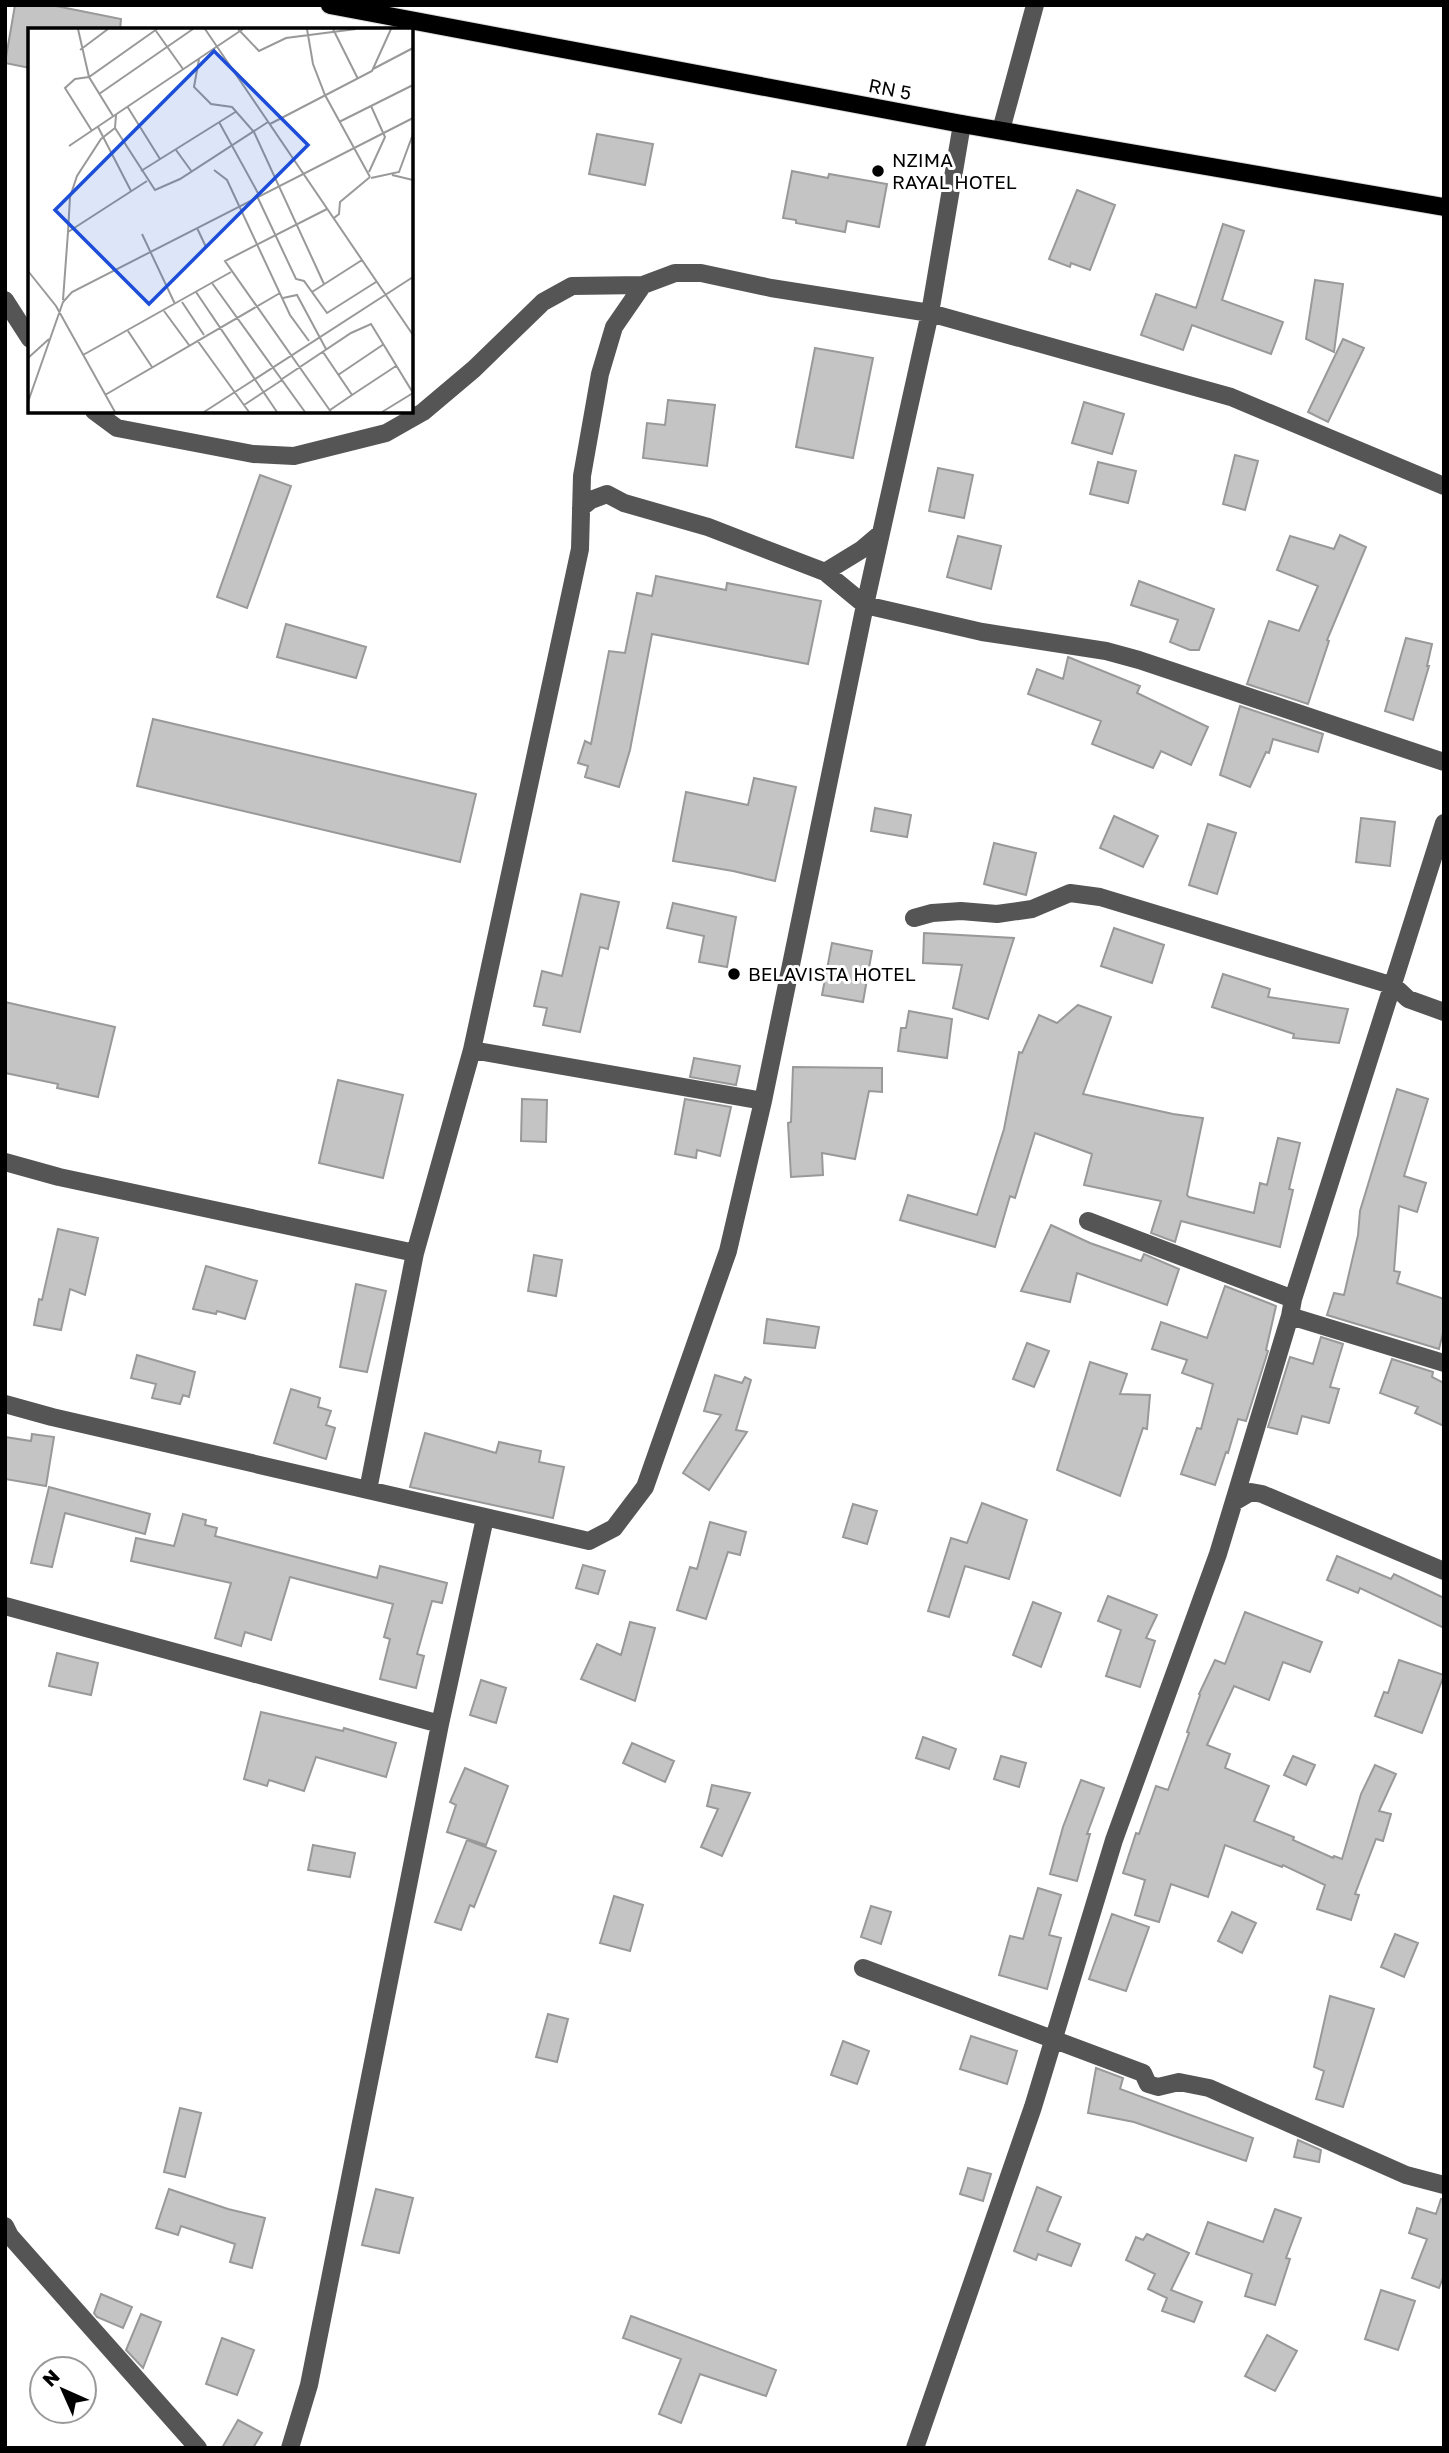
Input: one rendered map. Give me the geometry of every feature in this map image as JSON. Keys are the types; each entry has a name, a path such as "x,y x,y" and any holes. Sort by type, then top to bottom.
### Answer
{"main road":[{"name":"RN 5","path":"330,5 962,124 1444,207"}],"street":[{"path":"1001,130 1035,5"},
{"path":"5,1404 589,1541 614,1528 645,1487 728,1251 930,313 962,124"},
{"path":"96,413 117,428 253,454 305,454 386,433 423,412 474,369 543,302 572,286 643,285 675,273 701,273 771,288 930,313 1231,397 1444,486"},
{"path":"368,1490 415,1253 472,1050 580,549 583,466 600,374 614,327 643,285"},
{"path":"5,300 28,336"},
{"path":"583,466 607,494 625,503 708,527 825,572 865,605 982,632 1106,651 1444,762"},
{"path":"581,508 607,494"},
{"path":"825,572 861,550 881,533"},
{"path":"915,2448 1033,2107 1114,1840 1218,1554 1291,1308 1444,823"},
{"path":"914,918 932,913 961,911 997,914 1032,909 1070,893 1100,897 1394,986 1408,999 1444,1012"},
{"path":"472,1050 762,1101"},
{"path":"5,1162 59,1177 415,1253"},
{"path":"1088,1221 1291,1308 1444,1363"},
{"path":"1234,1502 1251,1492 1262,1494 1444,1571"},
{"path":"290,2448 309,2385 440,1724 485,1518"},
{"path":"5,1606 440,1724"},
{"path":"863,1968 1143,2073 1148,2084 1158,2087 1179,2081 1209,2088 1406,2175 1444,2185"},
{"path":"5,2226 10,2236 198,2448"}],"building":[{"path":"15,5 51,5 121,19 120,28 28,28 28,68 5,63"},
{"path":"597,134 653,144 645,185 589,174"},
{"path":"792,171 887,184 879,227 847,221 845,232 783,218"},
{"path":"1077,190 1115,205 1090,270 1071,263 1070,267 1049,259"},
{"path":"1223,224 1244,231 1222,300 1283,322 1271,354 1192,325 1183,350 1141,335 1156,294 1196,308"},
{"path":"1315,280 1343,284 1334,352 1306,339"},
{"path":"1343,339 1364,348 1328,422 1308,412"},
{"path":"815,348 873,358 853,458 796,447"},
{"path":"668,400 715,405 707,466 643,458 647,423 665,425"},
{"path":"1084,402 1124,414 1112,454 1072,443"},
{"path":"1235,455 1258,461 1245,510 1223,504"},
{"path":"1098,462 1136,471 1128,503 1090,494"},
{"path":"938,468 973,475 964,518 929,511"},
{"path":"260,475 291,486 247,608 217,597"},
{"path":"1340,535 1366,547 1327,640 1329,641 1308,704 1247,684 1269,621 1299,631 1318,586 1277,570 1290,536 1334,549"},
{"path":"958,536 1001,546 991,589 947,577"},
{"path":"656,576 726,590 727,583 821,601 808,664 652,634 630,750 619,787 585,777 588,766 578,763 585,741 591,744 609,651 625,653 637,593 652,596"},
{"path":"1139,581 1214,609 1199,650 1190,650 1170,642 1178,620 1131,605"},
{"path":"286,624 366,647 356,678 277,657"},
{"path":"1406,638 1432,644 1429,666 1413,720 1385,711"},
{"path":"1068,657 1140,686 1137,693 1208,727 1191,765 1161,751 1153,768 1092,744 1101,721 1028,694 1037,669 1063,679"},
{"path":"1240,706 1323,734 1318,752 1273,739 1269,753 1266,752 1250,787 1220,775"},
{"path":"153,719 476,794 460,862 137,786"},
{"path":"754,778 796,787 775,881 673,861 686,792 748,805"},
{"path":"875,808 911,815 907,837 871,831"},
{"path":"1114,816 1158,836 1143,867 1100,848"},
{"path":"1361,818 1395,822 1390,866 1356,862"},
{"path":"1208,824 1236,833 1217,894 1189,885"},
{"path":"994,843 1036,853 1026,895 984,884"},
{"path":"581,894 619,902 608,949 600,947 580,1032 543,1025 547,1008 534,1006 542,971 562,976"},
{"path":"673,903 736,917 727,967 699,962 704,936 667,928"},
{"path":"1114,928 1164,945 1152,983 1101,966"},
{"path":"924,933 1014,938 988,1019 953,1008 962,965 923,963"},
{"path":"832,943 872,951 863,1002 822,995"},
{"path":"1223,974 1270,989 1268,997 1348,1009 1339,1043 1293,1038 1294,1034 1212,1007"},
{"path":"5,1002 115,1027 98,1097 57,1088 58,1084 5,1073"},
{"path":"1078,1005 1111,1017 1083,1094 1203,1118 1187,1195 1189,1197 1254,1213 1260,1183 1267,1185 1278,1138 1300,1143 1289,1189 1293,1190 1280,1247 1181,1221 1175,1242 1151,1233 1161,1201 1084,1185 1092,1154 1035,1133 1015,1198 1010,1196 995,1247 900,1220 908,1195 977,1215 1004,1129 1019,1052 1022,1053 1039,1015 1057,1023"},
{"path":"909,1011 952,1019 947,1058 898,1051 901,1028 906,1028"},
{"path":"694,1058 740,1066 736,1085 690,1077"},
{"path":"793,1067 882,1068 882,1092 869,1091 855,1159 822,1153 823,1175 791,1177 788,1123 791,1122"},
{"path":"338,1080 403,1095 383,1178 319,1163"},
{"path":"1397,1089 1428,1099 1404,1176 1426,1183 1417,1212 1399,1206 1394,1271 1400,1272 1397,1283 1444,1299 1444,1329 1439,1349 1327,1315 1334,1293 1344,1295 1358,1235 1360,1211"},
{"path":"522,1099 547,1100 546,1142 521,1141"},
{"path":"685,1099 731,1107 720,1156 697,1150 696,1158 675,1154"},
{"path":"1051,1225 1090,1243 1141,1261 1144,1254 1179,1269 1167,1305 1077,1273 1070,1302 1021,1291"},
{"path":"58,1229 98,1238 85,1295 70,1289 61,1330 34,1325"},
{"path":"534,1255 562,1260 556,1296 528,1291"},
{"path":"206,1266 257,1281 245,1319 217,1311 216,1314 193,1309"},
{"path":"356,1284 386,1291 367,1372 340,1367"},
{"path":"1225,1286 1276,1306 1266,1350 1268,1351 1246,1421 1238,1419 1215,1485 1181,1474 1197,1428 1201,1429 1213,1384 1182,1373 1187,1360 1152,1349 1161,1322 1207,1338"},
{"path":"767,1319 819,1327 815,1348 764,1343"},
{"path":"1321,1337 1343,1344 1330,1387 1339,1389 1329,1423 1302,1416 1297,1434 1268,1427 1290,1357 1313,1364"},
{"path":"1027,1343 1049,1351 1034,1387 1013,1379"},
{"path":"137,1355 195,1372 189,1397 183,1395 180,1404 152,1398 156,1384 131,1378"},
{"path":"1392,1359 1433,1372 1432,1377 1444,1383 1444,1426 1415,1413 1418,1407 1380,1393"},
{"path":"1090,1362 1127,1374 1120,1394 1150,1395 1147,1429 1143,1428 1120,1496 1057,1470"},
{"path":"715,1375 742,1383 745,1377 751,1380 736,1430 747,1432 709,1490 683,1473 721,1415 704,1411"},
{"path":"291,1389 320,1398 318,1407 331,1411 326,1425 335,1428 326,1459 274,1443"},
{"path":"425,1433 496,1453 499,1442 541,1451 539,1462 564,1467 553,1518 410,1487"},
{"path":"32,1434 54,1437 46,1486 5,1479 5,1437 31,1441"},
{"path":"49,1487 150,1514 145,1534 65,1513 52,1567 31,1563"},
{"path":"982,1503 1027,1520 1009,1579 965,1566 949,1617 928,1611 951,1538 967,1543"},
{"path":"853,1504 877,1511 867,1544 843,1537"},
{"path":"183,1514 206,1520 205,1525 217,1528 215,1536 377,1578 380,1566 447,1583 442,1603 432,1601 417,1654 424,1656 416,1688 380,1679 390,1639 384,1637 393,1604 290,1577 271,1640 245,1632 241,1646 215,1638 231,1583 131,1561 136,1538 174,1546"},
{"path":"710,1522 746,1532 740,1555 728,1552 706,1619 677,1610 690,1567 697,1569"},
{"path":"1337,1556 1391,1579 1394,1574 1444,1598 1444,1628 1360,1588 1358,1593 1327,1580"},
{"path":"583,1565 605,1571 598,1594 576,1588"},
{"path":"1108,1596 1157,1615 1146,1638 1155,1641 1140,1687 1106,1676 1121,1630 1098,1621"},
{"path":"1033,1602 1061,1613 1041,1667 1013,1655"},
{"path":"1245,1612 1322,1642 1310,1672 1283,1662 1269,1700 1234,1686 1207,1745 1230,1754 1225,1768 1269,1786 1254,1821 1294,1837 1293,1840 1333,1858 1342,1859 1361,1794 1375,1765 1396,1774 1379,1811 1391,1814 1383,1841 1376,1839 1355,1894 1359,1895 1351,1920 1317,1909 1325,1885 1283,1865 1282,1867 1225,1845 1208,1897 1171,1884 1159,1922 1135,1915 1145,1880 1123,1873 1136,1833 1139,1834 1156,1786 1168,1790 1189,1733 1187,1732 1199,1694 1215,1660 1225,1664"},
{"path":"630,1622 655,1628 635,1701 581,1679 597,1644 621,1655"},
{"path":"57,1653 98,1663 91,1695 49,1686"},
{"path":"1399,1660 1444,1675 1422,1733 1375,1716 1384,1692 1388,1693"},
{"path":"481,1680 506,1688 496,1723 470,1715"},
{"path":"261,1712 343,1731 344,1728 396,1743 386,1777 316,1757 304,1791 269,1780 267,1786 244,1779"},
{"path":"923,1737 956,1749 949,1769 916,1758"},
{"path":"632,1743 674,1761 665,1782 623,1763"},
{"path":"1001,1756 1026,1763 1019,1787 994,1779"},
{"path":"1293,1756 1315,1765 1306,1785 1284,1775"},
{"path":"465,1768 508,1786 486,1845 447,1832 456,1805 450,1802"},
{"path":"1081,1780 1104,1788 1087,1834 1090,1834 1077,1881 1050,1874 1063,1827"},
{"path":"712,1785 750,1793 722,1856 701,1847 718,1809 707,1806"},
{"path":"467,1840 496,1851 474,1907 470,1905 461,1930 435,1922"},
{"path":"313,1845 355,1853 350,1877 308,1870"},
{"path":"1038,1888 1061,1895 1049,1935 1061,1938 1047,1989 999,1975 1010,1936 1023,1939"},
{"path":"614,1896 643,1905 630,1951 600,1943"},
{"path":"871,1906 891,1912 881,1944 861,1937"},
{"path":"1232,1912 1256,1923 1242,1953 1218,1941"},
{"path":"1112,1914 1149,1927 1126,1991 1089,1979"},
{"path":"1395,1934 1418,1943 1404,1977 1381,1967"},
{"path":"1330,1996 1374,2009 1343,2107 1316,2099 1324,2071 1314,2067"},
{"path":"548,2014 568,2019 557,2062 536,2057"},
{"path":"971,2036 1017,2051 1007,2084 960,2069"},
{"path":"843,2041 869,2051 857,2084 831,2075"},
{"path":"1096,2068 1123,2078 1120,2089 1253,2138 1246,2161 1134,2122 1088,2113"},
{"path":"180,2108 201,2113 185,2177 164,2172"},
{"path":"1298,2140 1321,2150 1319,2162 1294,2157"},
{"path":"968,2168 991,2174 983,2201 960,2194"},
{"path":"1037,2187 1061,2197 1047,2231 1080,2244 1071,2266 1038,2254 1036,2260 1014,2251"},
{"path":"169,2189 265,2218 252,2268 230,2262 235,2244 181,2226 178,2235 156,2228"},
{"path":"376,2189 413,2198 399,2253 362,2245"},
{"path":"1441,2199 1444,2199 1444,2275 1439,2288 1412,2278 1427,2239 1409,2233 1417,2208 1436,2214"},
{"path":"1275,2209 1301,2218 1286,2258 1290,2259 1275,2305 1245,2296 1252,2274 1196,2254 1208,2222 1263,2242"},
{"path":"1147,2234 1189,2253 1171,2290 1202,2302 1194,2322 1162,2311 1167,2298 1148,2289 1155,2274 1126,2260 1136,2237 1143,2240"},
{"path":"1381,2290 1415,2301 1398,2350 1365,2339"},
{"path":"101,2294 132,2307 123,2328 97,2317 94,2313"},
{"path":"141,2314 161,2322 143,2368 126,2350"},
{"path":"631,2316 776,2370 766,2396 700,2374 681,2423 659,2414 681,2359 623,2338"},
{"path":"1267,2335 1297,2351 1275,2391 1245,2376"},
{"path":"222,2338 254,2350 237,2395 206,2384"},
{"path":"238,2420 262,2433 253,2448 222,2448"}],"place":[{"name":"NZIMA RAYAL HOTEL","path":"878,171"},
{"name":"BELAVISTA HOTEL","path":"734,974"}]}
